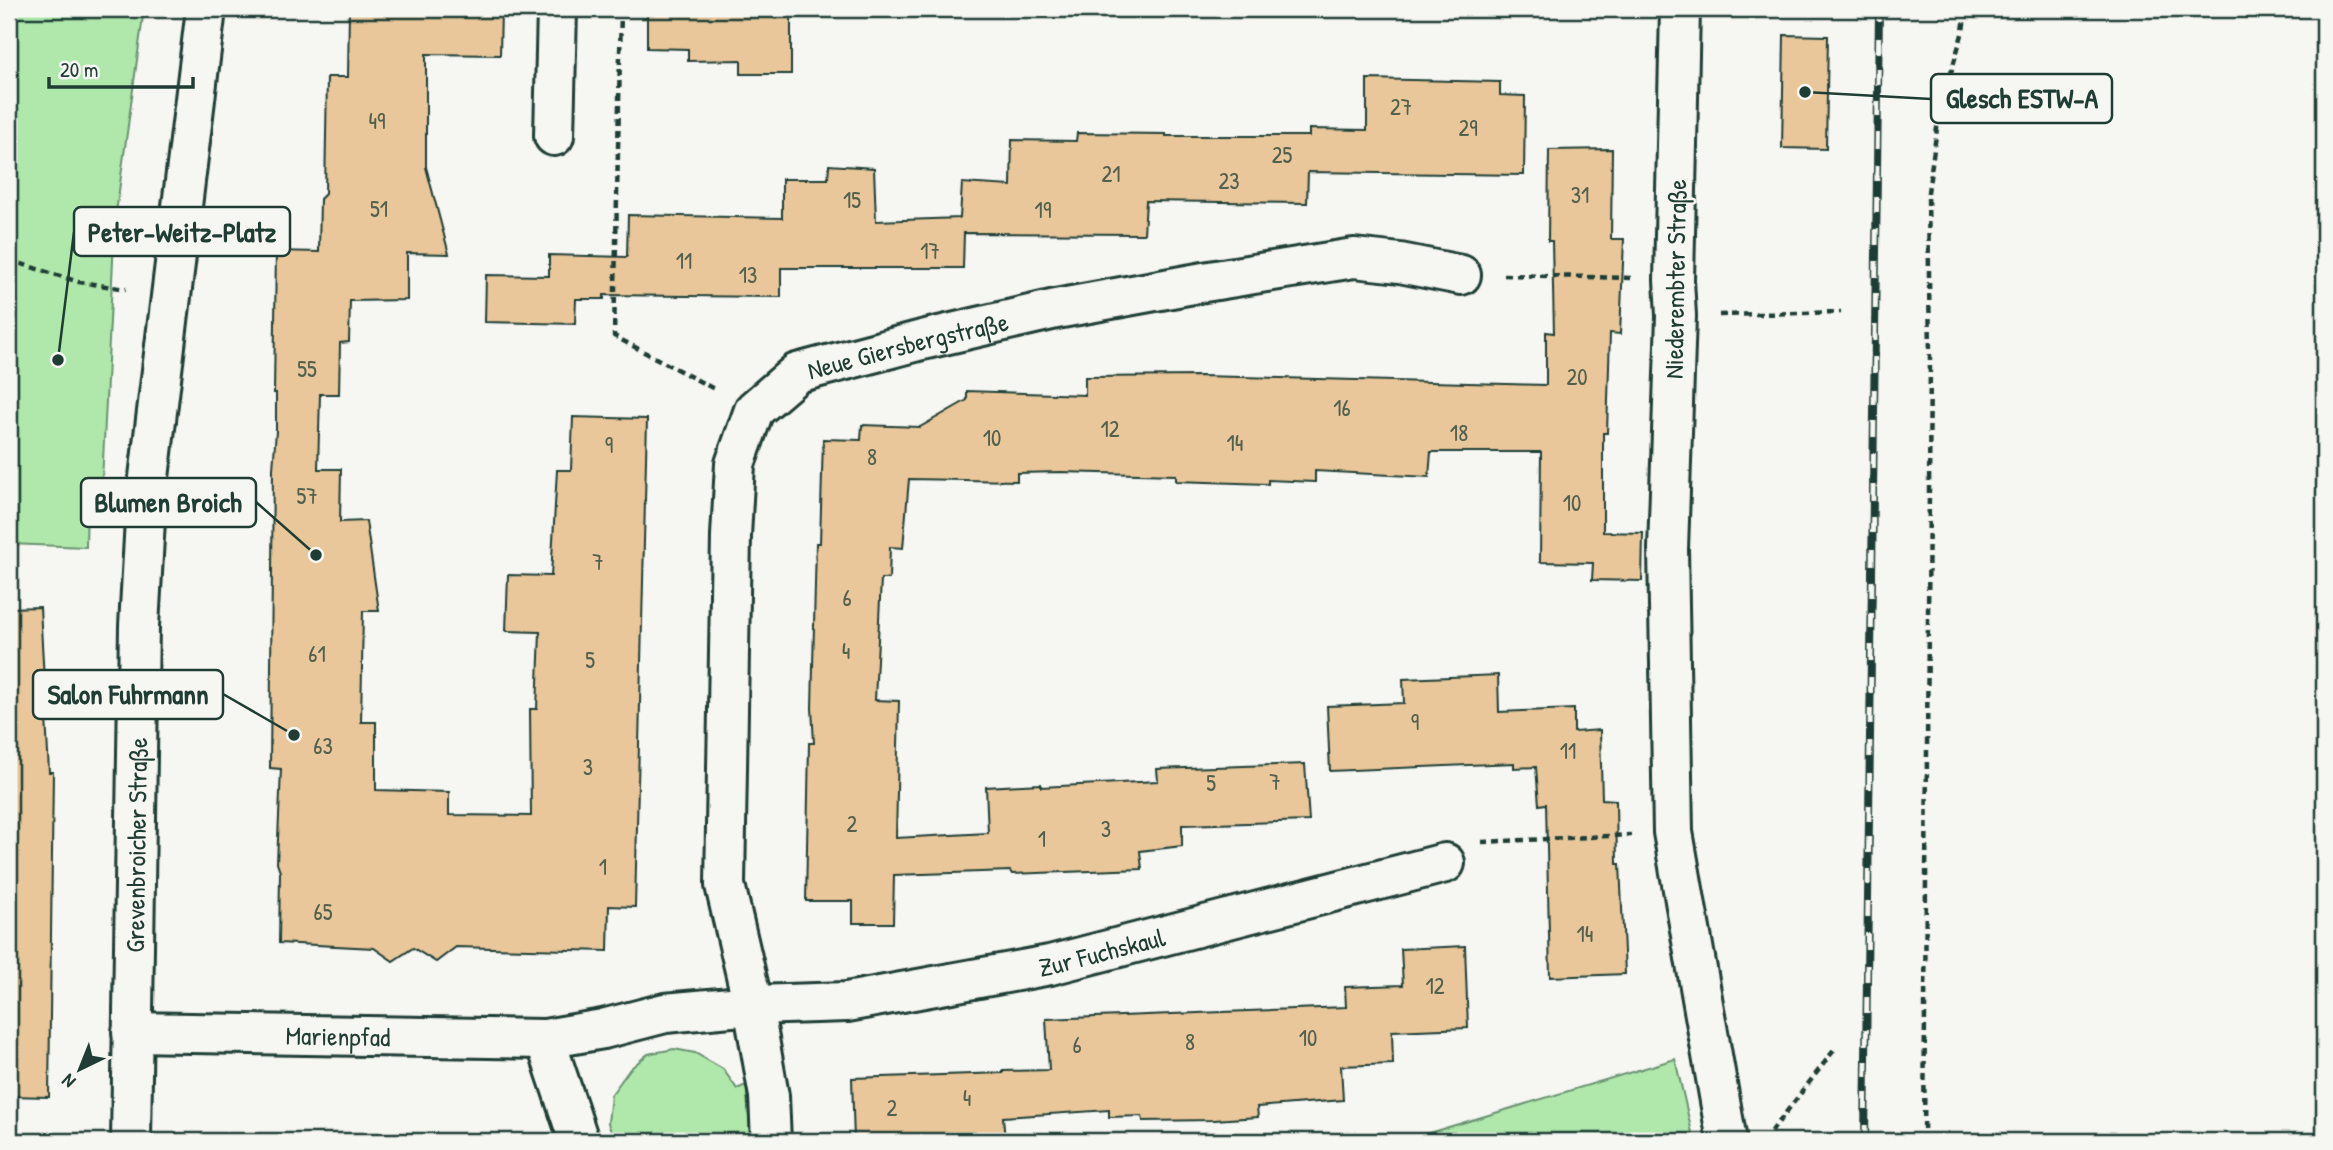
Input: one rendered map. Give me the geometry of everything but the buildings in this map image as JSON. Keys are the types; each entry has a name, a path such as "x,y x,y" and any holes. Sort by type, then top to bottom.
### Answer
{"street":[{"name":"Grevenbroicher Straße","path":"131,1141 139,625 146,502 206,9"},
{"path":"554,136 557,9"},
{"name":"Niederembter Straße","path":"1680,9 1668,549 1673,832 1727,1141"},
{"name":"Neue Giersbergstraße","path":"754,410 797,373 1056,309 1354,258 1400,262 1461,275"},
{"path":"754,410 736,464 730,536 725,885 753,1005 769,1096 771,1141"},
{"name":"Zur Fuchskaul","path":"753,1005 847,1002 1050,965 1445,863"},
{"name":"Marienpfad","path":"132,1032 545,1039 603,1029 665,1013 753,1005"},
{"path":"545,1039 579,1141"}],"path":[{"path":"621,9 614,336 754,410"},
{"path":"1924,1141 1930,359 1928,192 1939,114 1963,31 1966,9"},
{"path":"9,260 79,282 112,287"},
{"path":"1461,275 1675,298 1841,312"},
{"path":"1445,863 1481,842 1673,832"},
{"path":"1764,1141 1835,1049"}],"green space":[{"path":"9,9 144,9 115,220 101,501 87,501 86,547 9,544"},
{"path":"674,1049 695,1053 723,1069 737,1089 746,1085 751,1141 614,1141 608,1123 611,1095 630,1069 648,1054"},
{"path":"1675,1059 1694,1141 1402,1141"}],"railway":[{"path":"1865,1141 1879,9"}],"place":[{"name":"Glesch ESTW-A","path":"1805,92"},
{"name":"Peter-Weitz-Platz","path":"58,360"},
{"name":"Blumen Broich","path":"316,555"},
{"name":"Salon Fuhrmann","path":"294,735"}]}
